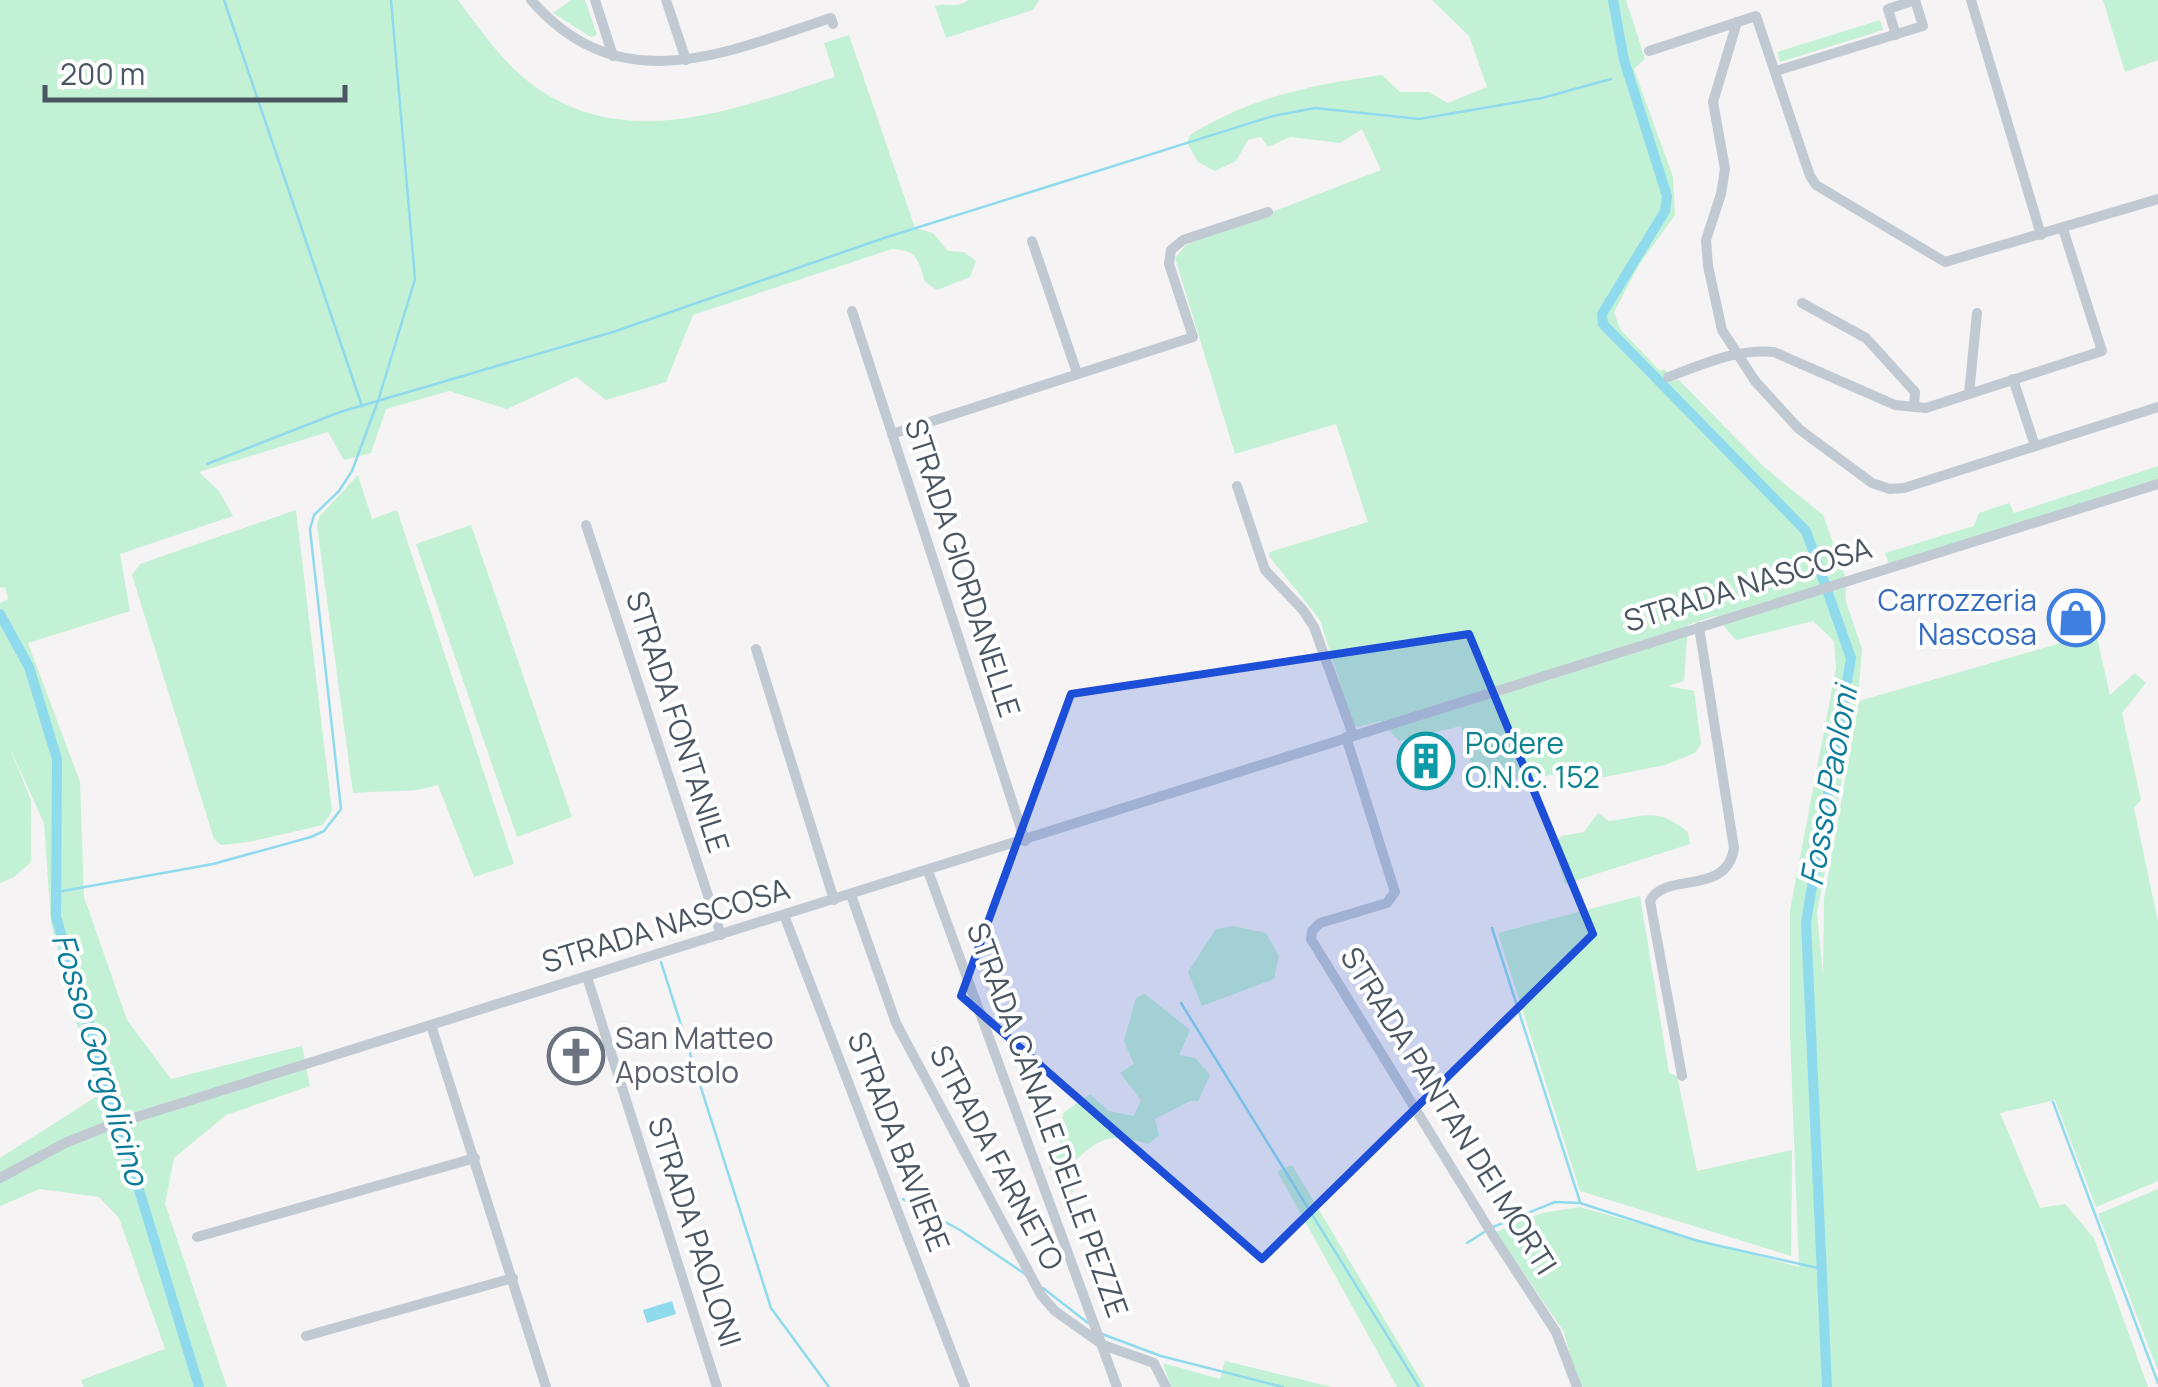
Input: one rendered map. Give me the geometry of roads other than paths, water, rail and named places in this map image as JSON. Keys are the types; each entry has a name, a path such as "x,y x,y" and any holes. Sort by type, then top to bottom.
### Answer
{"street":[{"path":"532,0 574,36 614,56 640,62 718,54 831,18 833,24"},
{"path":"596,0 614,56"},
{"path":"666,0 686,60"},
{"path":"1776,71 1924,26 1915,0 1887,4 1896,34"},
{"path":"1971,0 2041,235"},
{"path":"1650,51 1756,16 1810,176 1824,190 1944,262 2158,200"},
{"path":"1737,22 1713,102 1725,169 1706,240 1708,266 1722,330 1735,354 1755,382 1799,428 1872,483 1890,489 1904,488 2158,407"},
{"path":"892,434 1194,337 1170,264 1171,250 1184,240 1268,212"},
{"path":"1668,377 1758,350 1774,352 1895,405 1926,408 2102,351 2063,229"},
{"path":"1032,241 1076,373"},
{"path":"1802,303 1866,338 1915,392 1914,407"},
{"name":"STRADA GIORDANELLE","path":"852,311 1024,841"},
{"path":"1969,394 1977,313"},
{"path":"2013,380 2035,446"},
{"name":"STRADA NASCOSA","path":"0,1178 65,1143 120,1123 2158,484"},
{"path":"1237,486 1265,570 1314,627 1350,736"},
{"name":"STRADA FONTANILE","path":"586,525 720,935"},
{"path":"1682,1076 1650,901 1660,890 1722,872 1730,863 1734,848 1699,626"},
{"path":"756,649 834,900"},
{"name":"STRADA PANTAN DEI MORTI","path":"1350,736 1395,892 1387,903 1320,923 1312,930 1311,939 1556,1332 1577,1387"},
{"name":"STRADA CANALE DELLE PEZZE","path":"928,871 1118,1387"},
{"name":"STRADA FARNETO","path":"850,895 896,1024 1036,1287 1055,1310 1104,1345 1154,1363 1166,1387"},
{"name":"STRADA BAVIERE","path":"784,916 965,1387"},
{"name":"STRADA PAOLONI","path":"587,977 716,1387"},
{"path":"431,1025 546,1387"},
{"path":"197,1237 475,1158"},
{"path":"306,1336 513,1278"}],"water":[{"path":"672,1301 676,1314 647,1323 643,1310"}],"waterway":[{"path":"224,0 362,406"},
{"path":"57,892 213,864 311,837 324,831 341,809 310,529 314,515 339,491 352,471 415,279 391,0"},
{"name":"Fosso Paoloni","path":"1613,0 1624,60 1667,196 1665,211 1602,314 1603,324 1806,531 1851,658 1806,922 1827,1387"},
{"name":"Fosso Paoloni","path":"1624,75 1628,73"},
{"path":"207,464 340,412 616,331 884,238 1273,116 1315,108 1419,119 1542,98 1611,79"},
{"name":"Fosso Gorgolicino","path":"0,614 29,667 57,759 56,917 199,1387"},
{"path":"1492,928 1580,1202"},
{"path":"661,962 771,1308 829,1387"},
{"path":"1181,1003 1419,1387"},
{"path":"2053,1102 2158,1383"},
{"path":"903,1199 960,1230 1025,1274"},
{"path":"1493,1227 1555,1202 1580,1203 1698,1241 1822,1269"},
{"path":"1467,1243 1486,1231"},
{"path":"1043,1288 1088,1323"},
{"path":"1102,1334 1161,1356 1283,1387"}],"place":[{"name":"Carrozzeria Nascosa","path":"2076,618"},
{"name":"Podere O.N.C. 152","path":"1426,761"},
{"name":"San Matteo Apostolo","path":"576,1056"}]}
